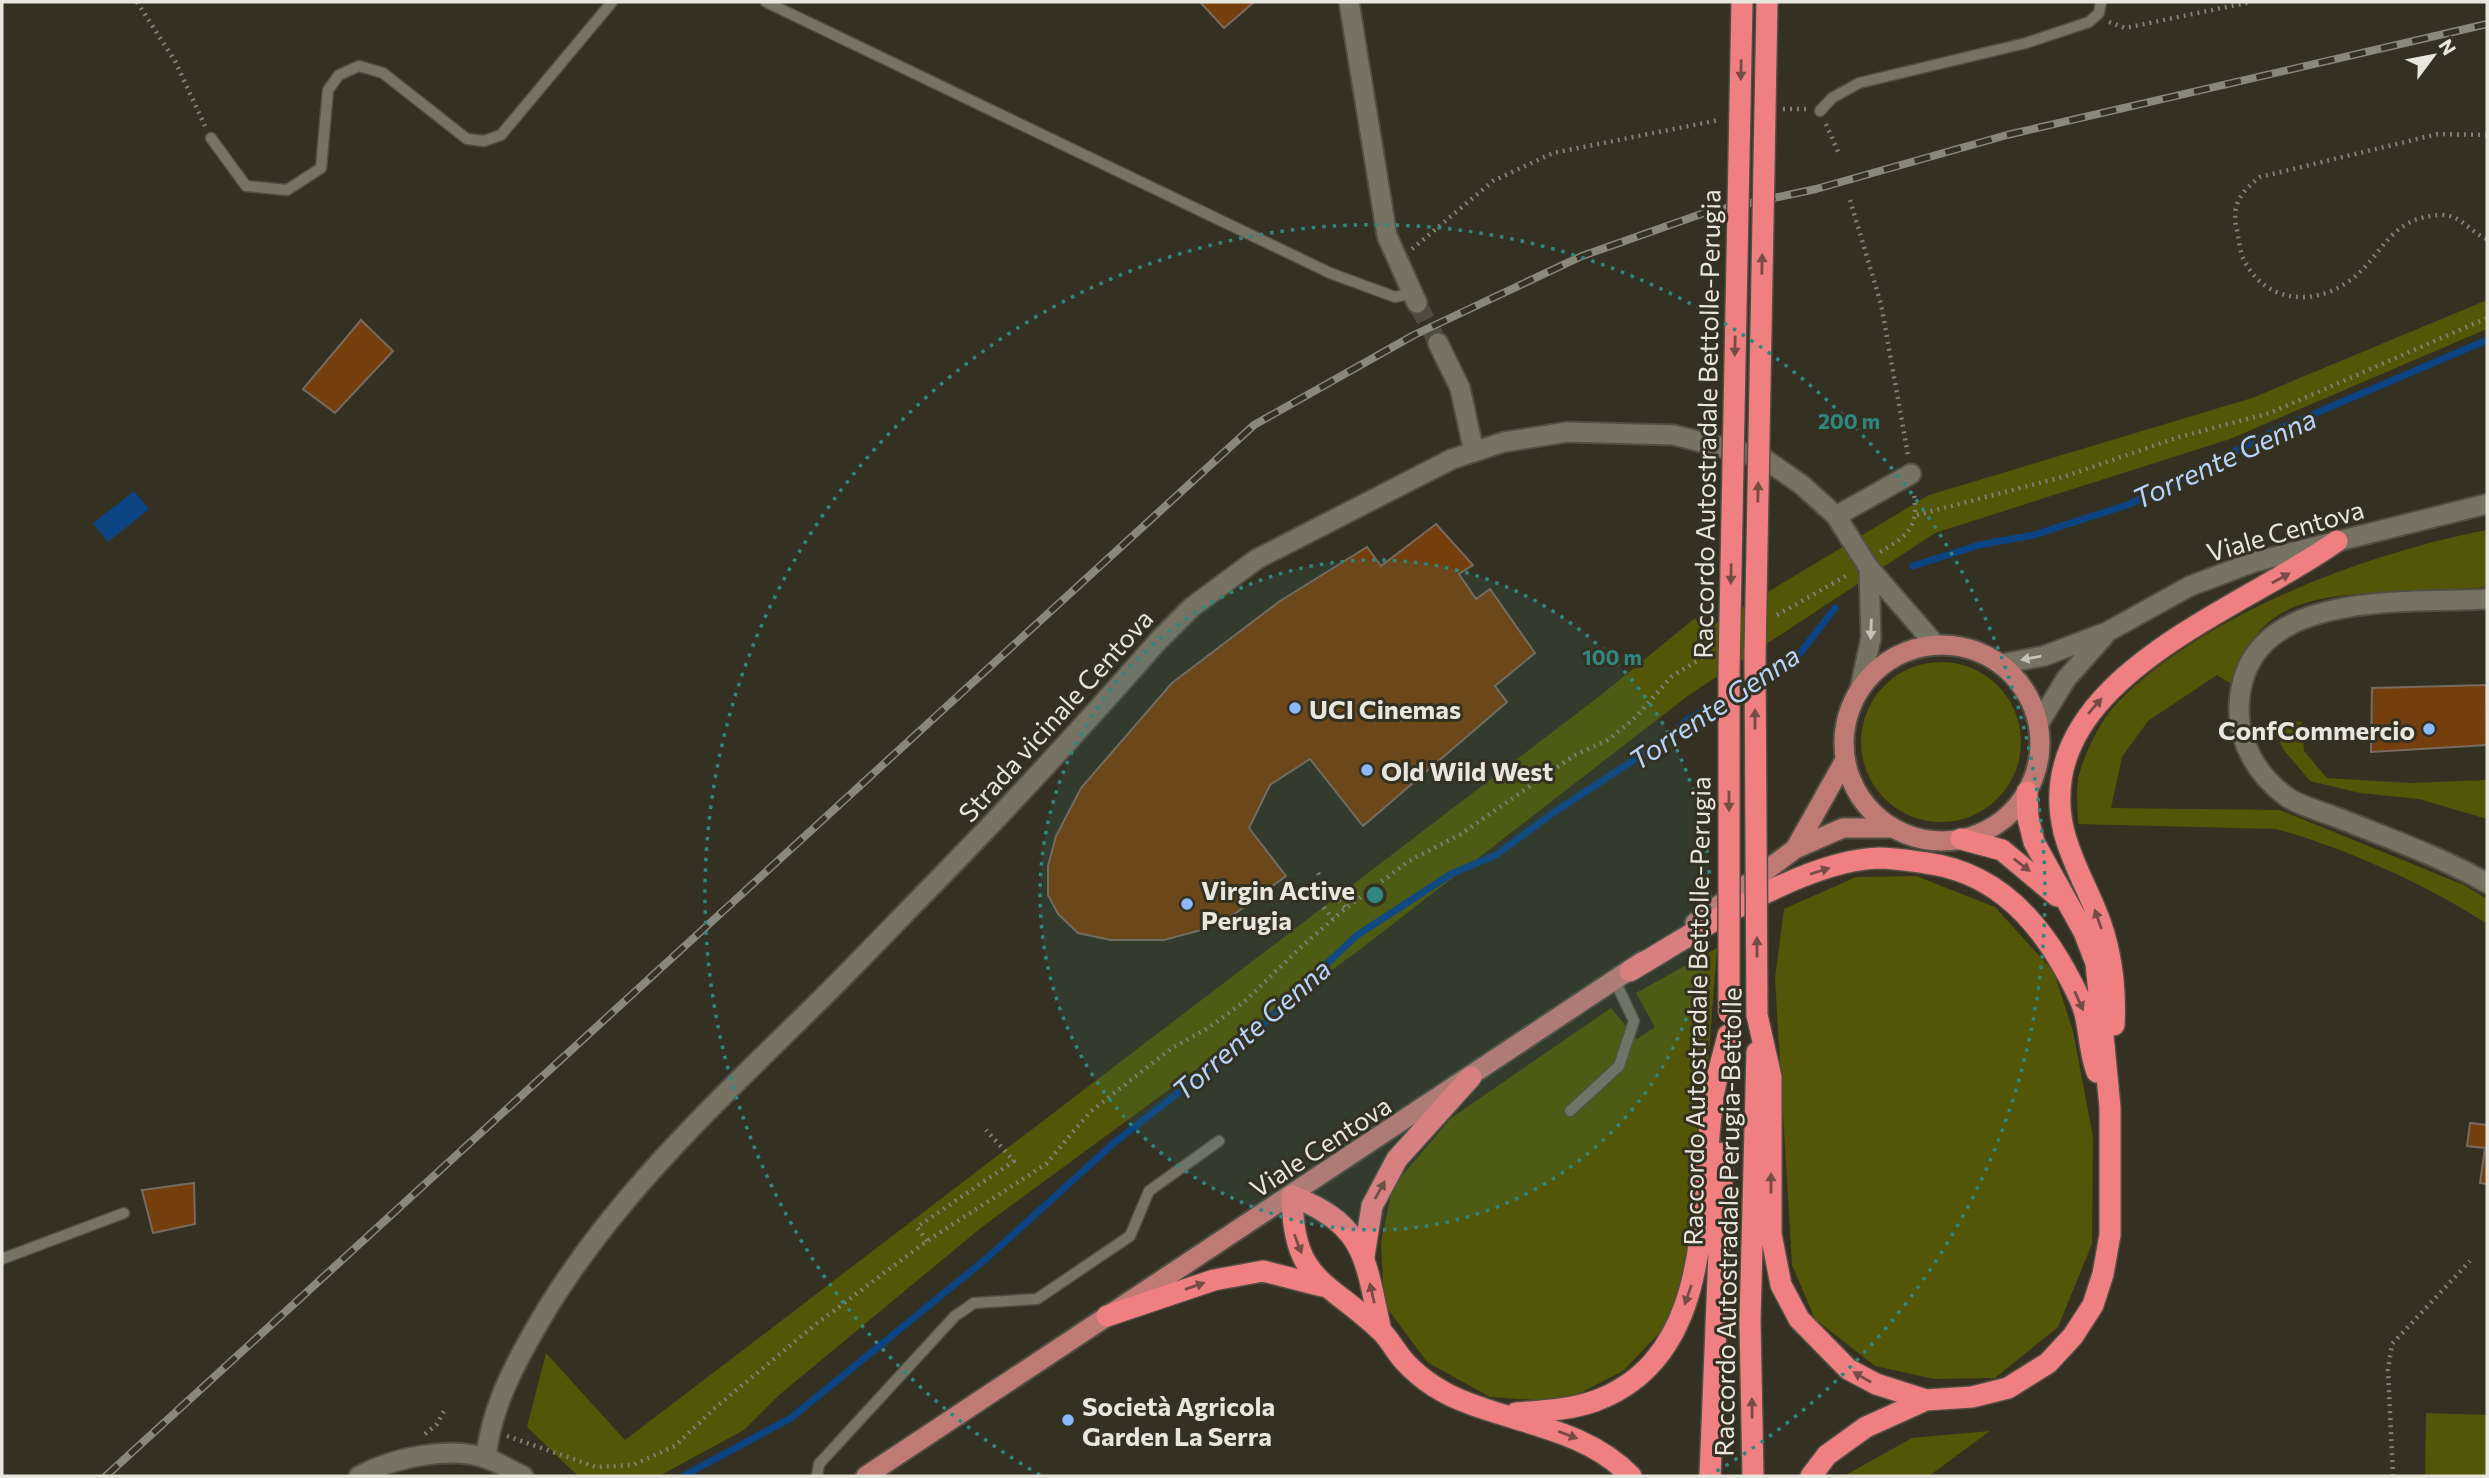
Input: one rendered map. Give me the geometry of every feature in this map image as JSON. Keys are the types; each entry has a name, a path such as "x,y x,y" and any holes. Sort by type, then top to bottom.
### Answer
{"highway":[{"name":"Raccordo Autostradale Bettolle-Perugia","path":"1710,1476 1728,1035 1730,657 1742,2"},
{"name":"Raccordo Autostradale Perugia-Bettolle","path":"1753,1476 1750,1321 1757,1015 1755,656 1767,2"},
{"path":"1811,1476 1827,1455 1866,1427 1926,1400 1972,1396 2008,1388 2048,1363 2073,1336 2086,1315 2103,1275 2110,1235 2110,1107 2116,989 2096,912 2070,855 2060,797 2065,764 2083,720 2111,687 2175,638 2300,568 2337,541"},
{"path":"2027,792 2028,818 2034,842 2096,963 2110,1107"},
{"path":"1961,839 2002,850 2041,881 2071,910"},
{"path":"1622,976 1702,928 1798,879 1840,865 1878,858 1950,866 1979,878 2012,899 2033,921 2061,963 2084,1010 2093,1062 2110,1107"},
{"path":"1757,1015 1771,1077 1772,1234 1781,1285 1799,1319 1820,1344 1848,1369 1876,1384 1926,1400"},
{"path":"1504,1414 1556,1410 1595,1401 1627,1385 1656,1358 1675,1330 1697,1263 1714,1092 1728,1035"},
{"path":"1364,1256 1372,1206 1397,1159 1471,1077"},
{"path":"1381,1331 1364,1256 1343,1224 1324,1208 1292,1196 1297,1246 1322,1286 1381,1331 1406,1364 1438,1390 1469,1404 1590,1444 1631,1476"},
{"path":"1107,1316 1214,1279 1263,1271 1322,1286"}],"main road":[{"path":"1935,644 1958,645 1980,652 2001,664 2018,680 2031,701 2039,723 2037,771 2027,792 2010,814 1999,822 1987,830 1961,839 1938,841 1915,837 1893,828 1871,810 1854,787 1845,760 1844,735 1849,710 1860,688 1880,666 1905,651 1935,644"},
{"path":"1795,849 1845,760"},
{"path":"1795,849 1843,828 1893,828"},
{"name":"Viale Centova","path":"866,1476 1622,976 1795,849"}],"street":[{"path":"1349,2 1387,236 1415,298"},
{"path":"1438,343 1460,388 1474,452"},
{"name":"Strada vicinale Centova","path":"486,1458 489,1429 520,1355 545,1310 583,1252 646,1175 712,1105 962,856 1192,607 1257,559 1452,459 1504,442 1567,432 1674,435 1763,458 1802,485 1836,516 1875,560 1935,644"},
{"path":"1836,516 1911,474"},
{"name":"Viale Centova","path":"2107,632 2190,586 2254,562 2487,504"},
{"path":"1860,688 1871,638 1875,560"},
{"path":"2487,599 2336,608 2304,617 2273,634 2252,658 2240,696 2239,720 2247,748 2257,768 2288,797 2487,883"},
{"path":"2001,664 2044,656 2107,632"},
{"path":"2039,723 2066,679 2107,632"},
{"path":"359,1476 409,1457 440,1454 486,1458 523,1476"}],"lane":[{"path":"211,138 246,186 287,190 321,168 328,90 339,75 359,66 383,73 467,139 484,141 501,135 612,2"},
{"path":"766,2 1331,273 1395,297 1415,298"},
{"path":"1820,111 1832,98 1859,83 2026,43 2089,22 2099,13 2101,2"},
{"path":"1570,1111 1619,1066 1634,1021 1622,976"},
{"path":"817,1476 819,1464 955,1316 974,1303 1037,1299 1130,1236 1149,1191 1219,1141"},
{"path":"2,1259 124,1213"}],"path":[{"path":"137,2 175,61 211,138"},
{"path":"2099,13 2113,26 2125,28 2251,2"},
{"path":"1778,110 1820,111 1839,154"},
{"path":"1399,262 1493,181 1553,153 1649,131 1731,118"},
{"path":"2487,135 2438,134 2260,177 2243,190 2233,211 2243,260 2259,283 2291,299 2329,292 2351,280 2399,228 2426,217 2452,215 2487,239"},
{"path":"1850,200 1881,304 1911,474"},
{"path":"1875,560 1904,538 1917,515 2066,476 2179,437 2270,413 2487,318"},
{"path":"1771,618 1846,576"},
{"path":"489,1429 596,1467 634,1465 655,1458 675,1446 715,1408 816,1324 927,1241 1046,1164 1090,1112 1172,1048 1208,1028 1245,1001 1346,908 1409,861 1461,834 1575,755 1608,740 1636,718 1671,677 1713,651"},
{"path":"1318,873 1325,887 1346,908"},
{"path":"1325,887 1322,905 1333,919"},
{"path":"927,1241 917,1227 1014,1161 986,1130"},
{"path":"2393,1476 2388,1370 2392,1345 2470,1261"}],"shaded area":[{"path":"2487,300 2487,329 2230,439 1935,533 1689,695 1362,948 982,1227 779,1395 744,1430 659,1476 578,1476 527,1427 546,1353 625,1440 1601,695 1695,618 1703,631 1929,495 2252,398"},
{"path":"2487,530 2487,587 2337,596 2292,608 2273,619 2256,635 2243,657 2233,685 2217,675 2148,721 2122,757 2111,808 2280,810 2464,885 2487,899 2487,924 2464,909 2385,869 2330,846 2276,829 2078,824 2078,777 2091,743 2112,708 2155,669 2196,640 2291,591 2391,554"},
{"path":"1941,662 1972,668 1998,685 2015,711 2021,742 2015,773 1998,799 1972,816 1941,822 1910,816 1884,799 1867,773 1861,742 1867,711 1884,685 1910,668"},
{"path":"2270,719 2302,722 2304,751 2327,778 2410,783 2487,780 2487,819 2419,799 2360,793 2310,781 2283,749"},
{"path":"1916,876 1995,907 2054,972 2073,1031 2093,1137 2092,1244 2058,1327 1995,1378 1934,1379 1875,1366 1815,1319 1792,1265 1775,978 1784,909 1856,877"},
{"path":"1717,948 1695,1234 1667,1325 1623,1371 1563,1402 1490,1397 1427,1362 1384,1304 1381,1242 1393,1186 1451,1118 1611,1008 1637,1039 1655,1027 1636,993"},
{"path":"2426,1413 2487,1415 2487,1476 2425,1476"},
{"path":"1990,1431 1929,1476 1844,1476 1912,1438"}],"water":[{"path":"134,491 149,509 108,542 93,523"}],"building":[{"path":"1200,2 1254,2 1224,28"},
{"path":"361,320 393,351 335,413 303,389"},
{"path":"1436,524 1473,565 1459,574 1476,599 1490,589 1535,653 1495,686 1507,702 1363,826 1310,759 1270,785 1249,828 1286,876 1236,913 1201,930 1164,940 1111,940 1078,933 1058,914 1048,895 1048,866 1056,836 1081,788 1172,683 1280,601 1367,547 1381,566"},
{"name":"ConfCommercio","path":"2486,685 2487,745 2371,752 2372,688"},
{"path":"2470,1123 2487,1125 2487,1184 2480,1183 2485,1148 2467,1146"},
{"path":"194,1183 195,1224 153,1233 142,1190"}],"waterway":[{"name":"Torrente Genna","path":"1913,566 1979,545 2034,535 2130,504 2283,427 2487,340"},
{"name":"Torrente Genna","path":"683,1476 791,1418 987,1258 1115,1142 1250,1037 1356,936 1451,874 1496,855 1553,813 1666,739 1687,720 1797,657 1835,608"}],"tunnel":[{"path":"1417,303 1438,343"}],"railway":[{"path":"106,1476 1254,425 1414,335 1582,256 1704,213 1816,189 2007,135 2487,24"}],"place":[{"name":"UCI Cinemas","path":"1295,708"},
{"name":"ConfCommercio","path":"2429,729"},
{"name":"Old Wild West","path":"1367,770"},
{"name":"Virgin Active Perugia","path":"1187,904"},
{"name":"Società Agricola Garden La Serra","path":"1068,1420"}]}
